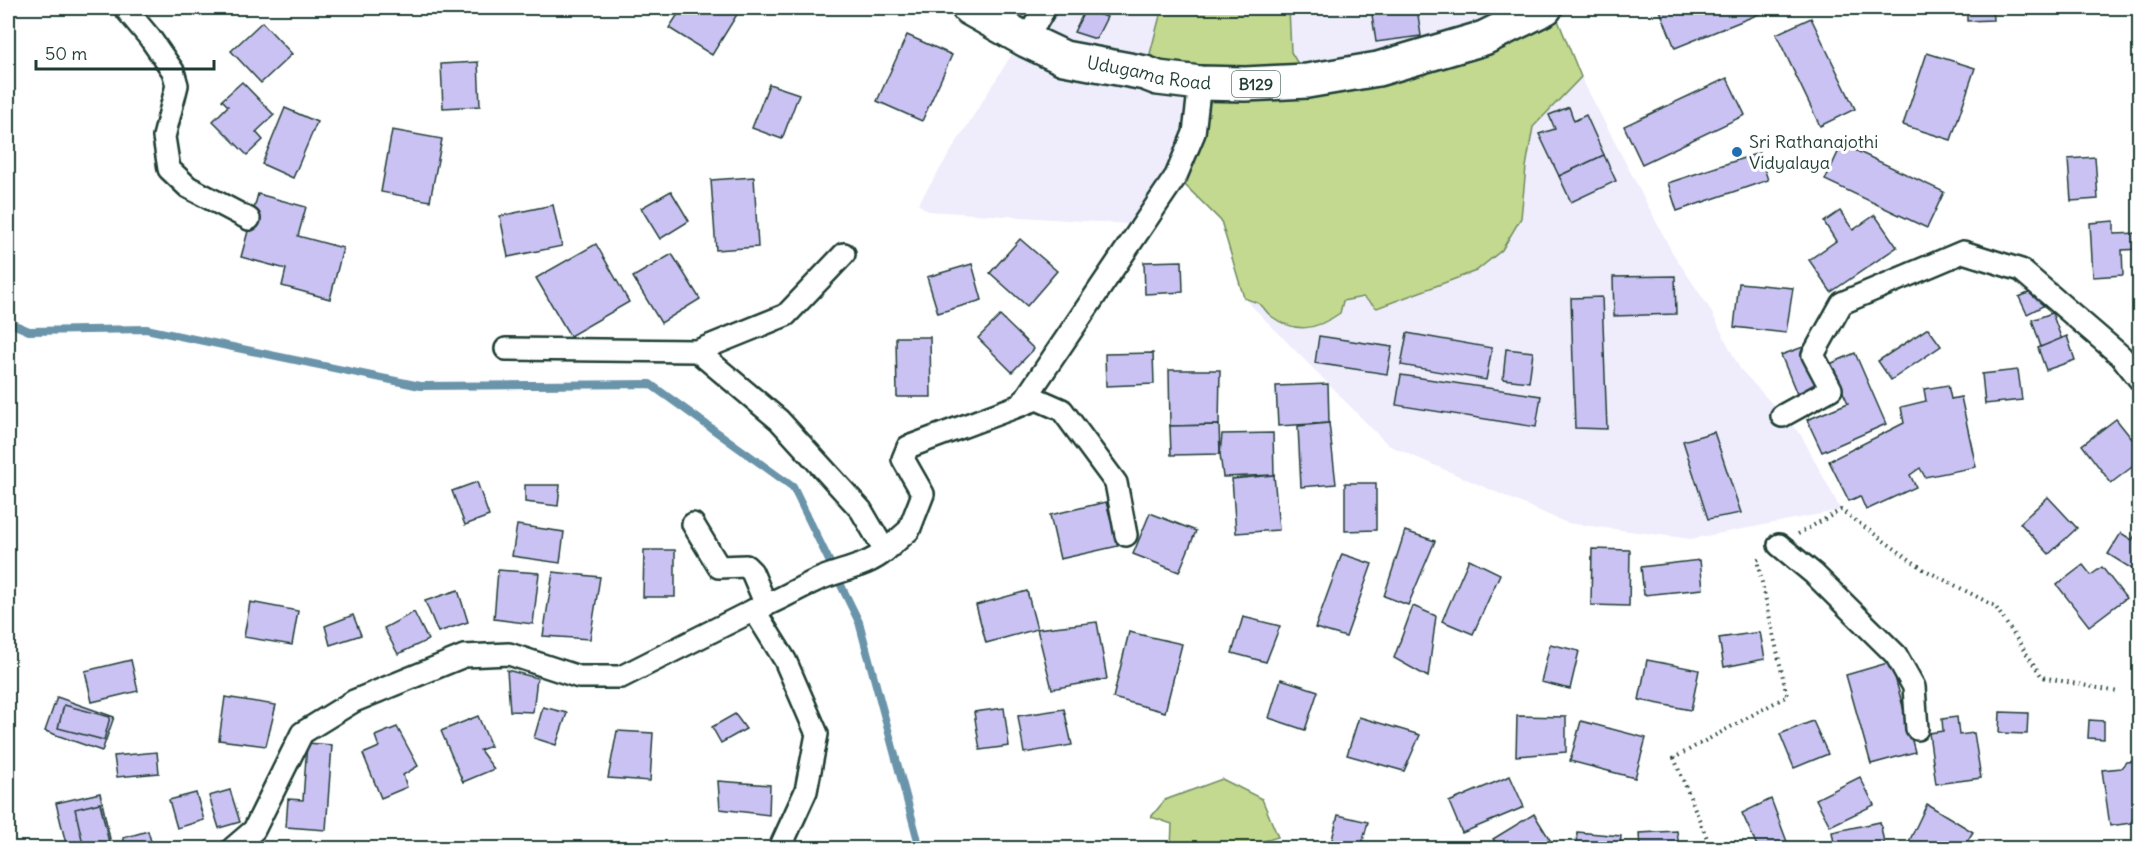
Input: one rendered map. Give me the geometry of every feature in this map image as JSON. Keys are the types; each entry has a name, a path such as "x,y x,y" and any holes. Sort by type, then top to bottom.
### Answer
{"main road":[{"name":"Udugama Road","path":"969,8 1064,58 1145,73 1158,78 1245,84 1307,81 1378,69 1484,38 1545,8"}],"street":[{"path":"124,8 150,38 173,71 177,85 164,137 169,169 188,187 249,219"},
{"path":"1026,40 1045,8"},
{"path":"1021,405 1176,176 1194,133 1200,82"},
{"path":"1782,416 1831,390 1813,355 1842,303 1963,252 2021,270 2121,356 2139,380"},
{"path":"506,349 697,351 786,315 844,254"},
{"path":"697,351 779,420 861,510 881,554"},
{"path":"233,849 254,830 302,732 354,701 464,656 509,654 579,677 621,677 817,580 881,554 909,530 923,494 903,459 908,447 1037,399 1062,411 1116,483 1126,535"},
{"path":"693,524 719,567 746,566 752,572 760,608 817,734 806,791 780,849"},
{"path":"1779,545 1814,574 1896,655 1914,687 1917,729"}],"path":[{"path":"1711,849 1674,758 1787,696 1757,560 1841,510 1923,568 1995,606 2042,677 2118,692"}],"shaded area":[{"path":"969,8 1162,8 1145,73 1200,83 1194,132 1144,225 928,211 918,204 1012,54 1026,40"},
{"path":"1289,8 1521,8 1483,24 1367,57 1299,67 1291,52"},
{"path":"1581,77 1672,252 1710,309 1740,369 1801,435 1841,510 1691,539 1567,523 1388,445 1244,298 1261,305 1268,314 1363,297 1377,308 1476,271 1526,167 1533,127"}],"green space":[{"path":"1162,8 1289,8 1291,52 1308,81 1553,8 1581,77 1533,127 1521,218 1502,250 1476,271 1377,308 1363,297 1343,301 1340,313 1331,319 1306,328 1289,326 1270,315 1261,305 1244,298 1221,221 1176,176 1200,83 1145,73"},
{"path":"1222,779 1262,799 1278,837 1240,848 1171,848 1172,824 1151,817 1165,800"}],"building":[{"path":"682,8 741,8 712,55 669,28"},
{"path":"1371,8 1417,8 1421,36 1376,42"},
{"path":"1659,8 1774,8 1675,48"},
{"path":"1967,8 1992,8 1993,20 1967,21"},
{"path":"1085,10 1107,17 1096,39 1074,32"},
{"path":"1811,18 1855,109 1820,126 1776,34"},
{"path":"262,22 292,54 261,83 231,51"},
{"path":"907,35 952,55 922,121 877,101"},
{"path":"1927,53 1975,68 1951,140 1903,125"},
{"path":"478,62 480,106 443,108 441,64"},
{"path":"1727,78 1745,115 1642,164 1624,126"},
{"path":"242,82 274,115 256,132 263,140 247,155 213,121 228,106 222,100"},
{"path":"769,84 799,94 782,139 752,128"},
{"path":"1569,107 1574,121 1586,115 1604,155 1559,176 1539,134 1555,129 1549,115"},
{"path":"285,108 317,122 293,178 262,164"},
{"path":"392,130 442,139 430,201 381,192"},
{"path":"1842,144 1944,192 1927,228 1825,180"},
{"path":"1759,153 1768,180 1677,211 1668,183"},
{"path":"1604,155 1616,181 1571,202 1559,176"},
{"path":"2095,157 2098,199 2071,201 2068,159"},
{"path":"754,177 758,247 716,250 711,180"},
{"path":"671,191 689,221 660,239 641,208"},
{"path":"258,194 306,207 298,236 343,248 330,299 282,286 286,269 241,257"},
{"path":"553,205 562,246 508,257 500,216"},
{"path":"1840,211 1853,230 1875,215 1897,247 1831,292 1809,260 1836,241 1824,222"},
{"path":"2114,221 2114,234 2140,233 2140,249 2122,250 2123,275 2093,277 2090,223"},
{"path":"1020,239 1057,271 1027,306 990,273"},
{"path":"596,244 629,302 570,336 536,278"},
{"path":"672,254 700,299 661,323 633,277"},
{"path":"1182,261 1183,292 1145,294 1144,262"},
{"path":"972,264 982,300 938,313 927,277"},
{"path":"1675,276 1676,314 1614,316 1613,277"},
{"path":"1739,283 1793,288 1786,333 1734,327"},
{"path":"2038,289 2045,305 2027,314 2019,297"},
{"path":"1602,297 1607,429 1575,428 1571,298"},
{"path":"2052,313 2062,340 2041,347 2032,320"},
{"path":"1000,316 1034,349 1012,372 978,338"},
{"path":"1928,328 1941,346 1891,380 1878,361"},
{"path":"1407,333 1492,348 1486,380 1401,365"},
{"path":"1319,336 1392,347 1387,374 1315,363"},
{"path":"2067,336 2075,360 2046,370 2038,348"},
{"path":"896,337 930,337 931,397 897,397"},
{"path":"1806,346 1823,389 1799,399 1781,355"},
{"path":"1506,349 1533,352 1529,382 1503,379"},
{"path":"1153,353 1154,384 1106,386 1105,354"},
{"path":"1855,353 1886,424 1822,452 1807,420 1848,403 1830,364"},
{"path":"1169,370 1220,370 1219,425 1170,426"},
{"path":"2018,370 2022,400 1985,404 1982,374"},
{"path":"1401,375 1541,396 1536,427 1396,405"},
{"path":"1328,384 1329,423 1278,426 1276,386"},
{"path":"1948,385 1951,399 1961,397 1976,467 1925,477 1920,468 1910,475 1916,487 1866,510 1860,496 1849,501 1829,461 1904,423 1901,407 1926,401 1924,389"},
{"path":"2116,419 2140,449 2140,461 2111,483 2082,445"},
{"path":"1329,423 1336,484 1301,487 1298,426"},
{"path":"1219,425 1220,454 1171,455 1170,426"},
{"path":"1714,432 1741,513 1708,519 1683,441"},
{"path":"1273,433 1274,475 1223,477 1220,454 1222,434"},
{"path":"1274,475 1279,530 1236,533 1232,479"},
{"path":"477,482 489,516 465,525 452,491"},
{"path":"1345,483 1376,483 1376,530 1345,531"},
{"path":"525,485 560,485 558,506 525,502"},
{"path":"2048,497 2077,528 2049,554 2020,523"},
{"path":"1106,502 1118,546 1060,559 1050,515"},
{"path":"1150,513 1196,531 1179,572 1133,554"},
{"path":"517,525 564,532 560,563 512,556"},
{"path":"2139,529 2140,574 2108,554 2121,533 2132,540"},
{"path":"1405,531 1435,541 1408,605 1384,596"},
{"path":"1592,549 1630,550 1629,606 1591,605"},
{"path":"644,550 675,550 675,597 643,597"},
{"path":"1342,554 1372,564 1346,637 1315,628"},
{"path":"1469,559 1500,574 1473,634 1442,621"},
{"path":"1700,560 1703,589 1644,595 1641,567"},
{"path":"2083,565 2091,575 2102,567 2126,598 2089,626 2057,585"},
{"path":"498,570 539,573 533,624 494,619"},
{"path":"553,572 600,577 590,639 543,636"},
{"path":"458,590 468,622 438,632 425,601"},
{"path":"1027,591 1037,629 986,643 976,605"},
{"path":"250,602 298,611 292,645 244,637"},
{"path":"1413,606 1436,616 1428,677 1394,658"},
{"path":"414,612 428,640 398,654 384,628"},
{"path":"353,615 361,635 330,645 325,626"},
{"path":"1243,617 1280,626 1266,662 1232,653"},
{"path":"1097,622 1107,679 1052,689 1037,629"},
{"path":"1129,632 1182,644 1165,712 1113,698"},
{"path":"1760,632 1765,659 1724,667 1719,638"},
{"path":"1550,644 1579,651 1570,689 1541,682"},
{"path":"131,660 138,691 92,702 85,671"},
{"path":"1647,660 1699,670 1691,710 1639,700"},
{"path":"1891,662 1915,752 1871,764 1846,675"},
{"path":"507,670 537,678 533,712 510,711"},
{"path":"1281,679 1318,691 1305,730 1269,718"},
{"path":"57,697 114,717 102,751 45,731"},
{"path":"225,697 276,705 266,746 219,740"},
{"path":"64,705 110,717 104,740 58,728"},
{"path":"543,707 567,713 556,745 534,738"},
{"path":"1004,708 1009,746 980,750 974,712"},
{"path":"1064,709 1072,745 1024,753 1018,716"},
{"path":"2000,712 2028,713 2027,734 1999,733"},
{"path":"735,714 746,729 721,743 712,727"},
{"path":"478,716 491,746 480,750 494,769 463,782 441,731"},
{"path":"1517,716 1566,717 1566,752 1516,756"},
{"path":"1359,717 1420,735 1404,771 1347,755"},
{"path":"1957,717 1959,735 1974,733 1981,778 1936,784 1929,733 1943,731 1942,719"},
{"path":"2089,720 2104,721 2104,739 2088,738"},
{"path":"1581,721 1646,738 1635,778 1570,761"},
{"path":"1813,721 1828,754 1794,768 1780,734"},
{"path":"397,727 418,766 403,775 407,787 381,798 363,754 379,747 375,736"},
{"path":"617,731 653,733 650,781 608,778"},
{"path":"307,743 332,745 326,830 286,827 288,799 303,800"},
{"path":"157,752 159,773 117,777 114,756"},
{"path":"2140,761 2140,814 2136,812 2131,823 2110,826 2102,770 2121,768 2126,762"},
{"path":"1510,776 1524,807 1462,833 1449,802"},
{"path":"1860,777 1874,805 1830,826 1816,799"},
{"path":"718,781 770,785 769,815 720,809"},
{"path":"230,790 240,822 219,828 209,796"},
{"path":"100,793 110,839 89,844 90,848 67,848 56,803"},
{"path":"196,793 204,820 177,828 169,800"},
{"path":"1771,799 1789,847 1758,848 1742,813"},
{"path":"100,803 110,847 84,848 75,809"},
{"path":"1927,804 1973,832 1963,848 1906,848"},
{"path":"1534,814 1555,848 1500,848 1493,839"},
{"path":"1338,815 1368,822 1361,848 1330,848"},
{"path":"1880,822 1885,848 1835,848 1832,832"},
{"path":"148,831 153,848 127,848 123,838"},
{"path":"1677,831 1679,848 1640,848 1639,833"},
{"path":"1577,832 1621,836 1620,848 1576,848"}],"waterway":[{"path":"8,322 29,331 146,329 420,386 650,384 793,487 859,622 920,848"}],"place":[{"name":"Sri Rathanajothi Vidyalaya","path":"1737,152"}]}
